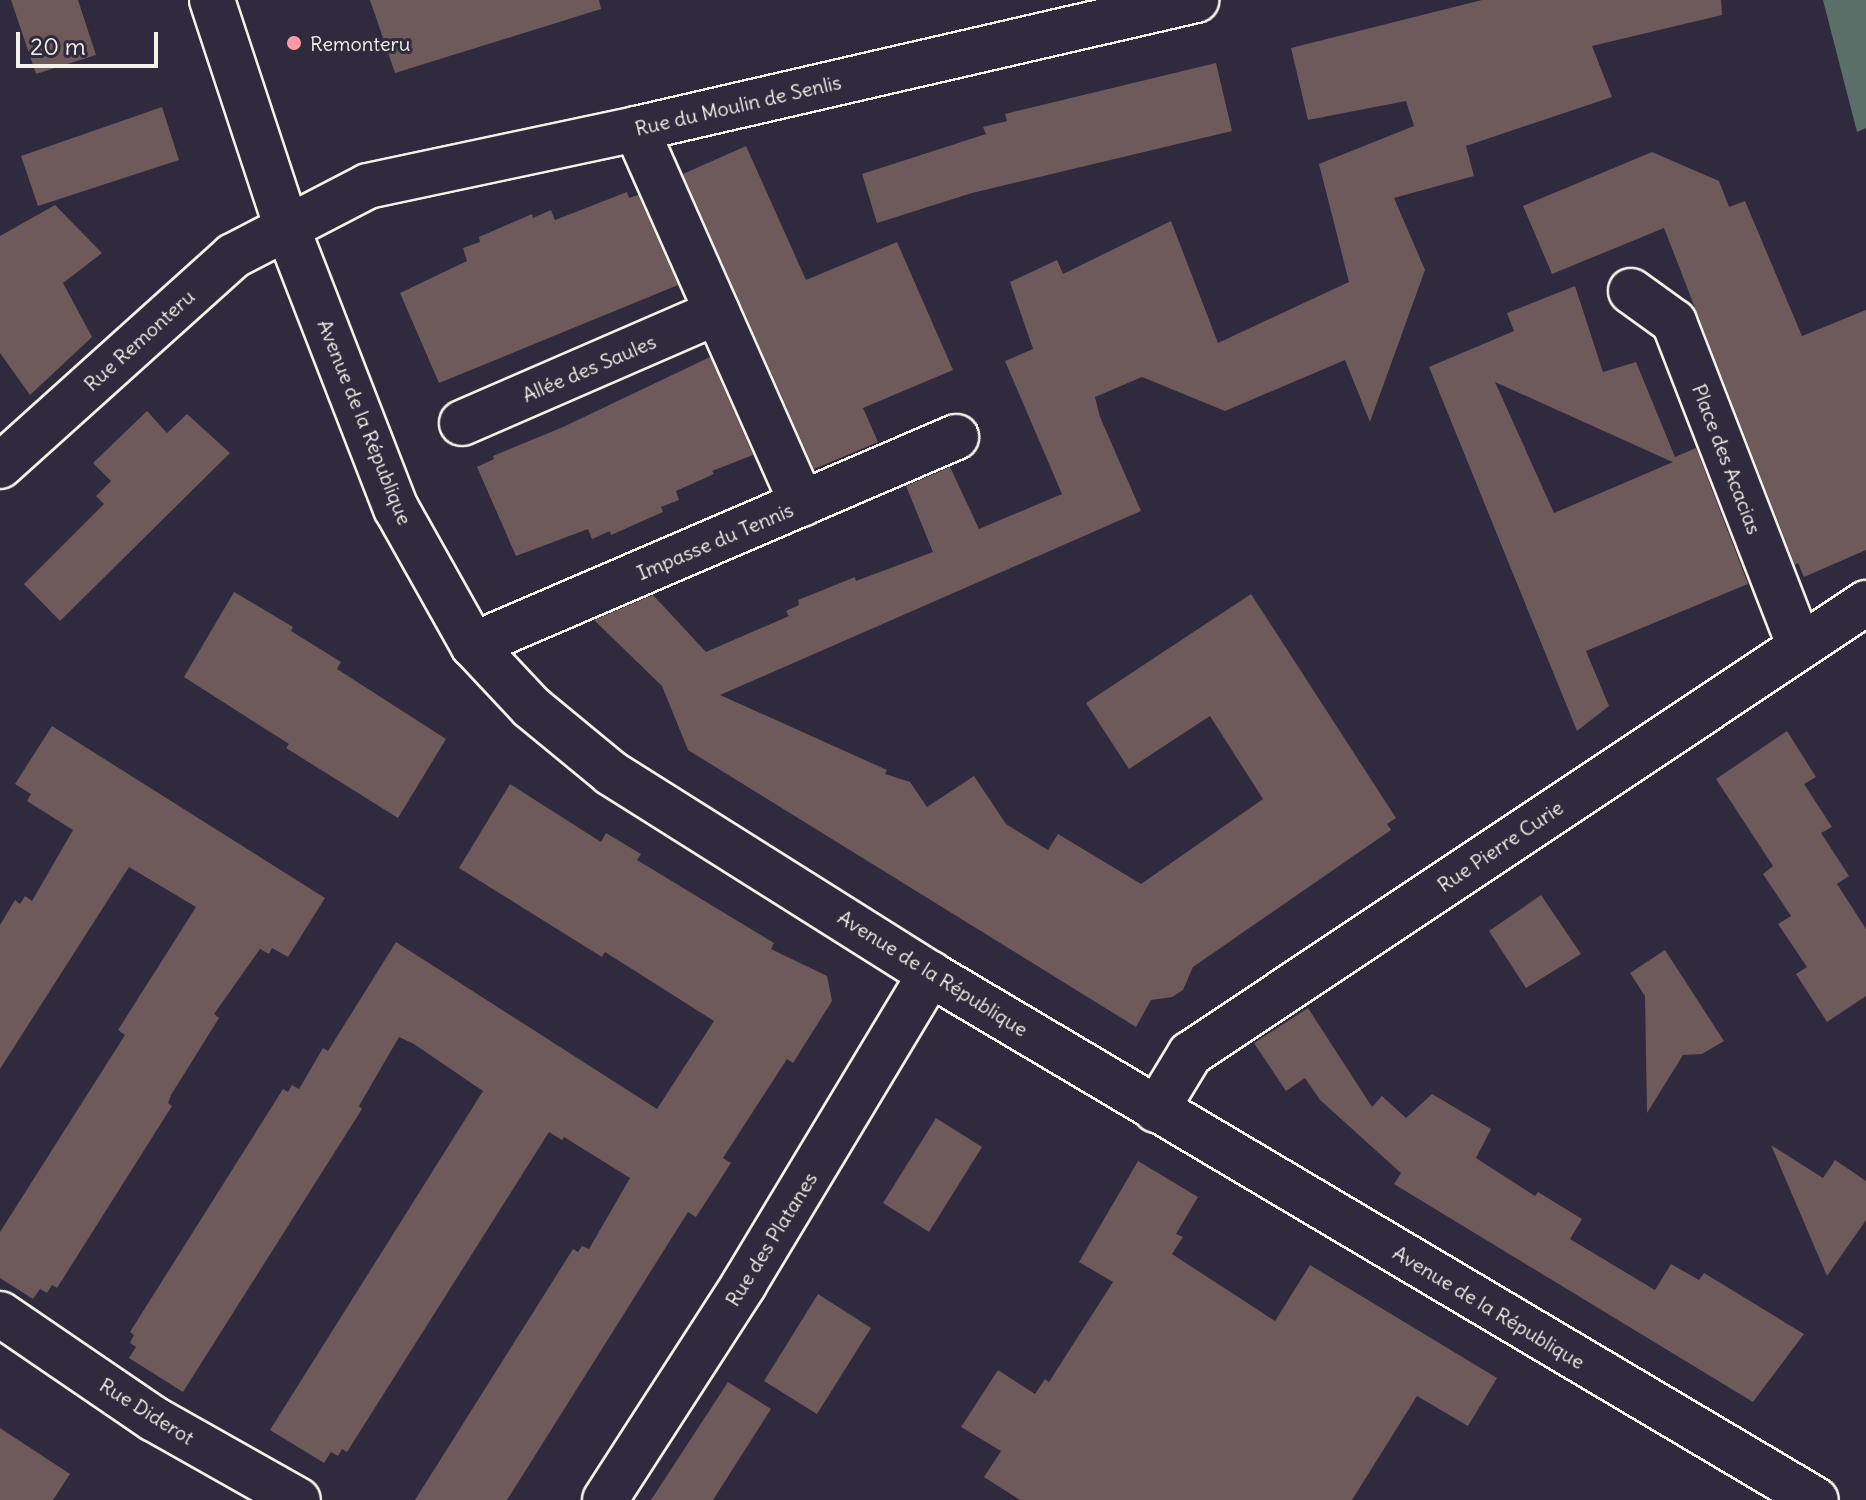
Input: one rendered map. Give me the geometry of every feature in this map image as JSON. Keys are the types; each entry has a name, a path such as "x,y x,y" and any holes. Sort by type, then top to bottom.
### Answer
{"street":[{"name":"Avenue de la République","path":"212,0 286,225 396,508 473,645 531,707 611,773 930,974 1816,1500"},
{"name":"Rue du Moulin de Senlis","path":"286,225 368,186 636,129 1196,0"},
{"path":"636,129 802,504"},
{"name":"Rue Remonteru","path":"0,466 233,256 286,225"},
{"name":"Place des Acacias","path":"1631,291 1674,322 1799,645"},
{"name":"Allée des Saules","path":"462,423 717,312"},
{"name":"Impasse du Tennis","path":"473,645 956,437"},
{"name":"Rue Pierre Curie","path":"1156,1110 1190,1054 1866,603"},
{"name":"Rue des Platanes","path":"605,1500 744,1284 930,974"},
{"name":"Rue Diderot","path":"0,1314 154,1419 298,1500"}],"green space":[{"path":"1823,0 1866,0 1866,128 1857,132"}],"building":[{"path":"11,0 78,0 96,55 36,74"},
{"path":"370,0 599,0 601,9 395,73"},
{"path":"1482,0 1721,0 1722,15 1592,46 1612,97 1466,146 1474,176 1394,198 1425,270 1370,422 1345,360 1225,411 1142,377 1095,397 1100,417 1141,511 720,695 887,770 885,774 910,782 927,807 974,776 1006,824 1048,850 1058,834 1141,884 1263,799 1210,716 1129,769 1086,703 1251,594 1396,818 1387,824 1391,830 1193,967 1183,990 1172,997 1151,1000 1136,1027 688,750 662,686 594,620 653,595 706,652 789,616 786,611 799,605 798,600 855,577 856,581 933,552 906,486 950,467 979,529 1062,494 1005,361 1033,349 1010,282 1057,260 1063,274 1171,221 1218,343 1349,282 1319,164 1414,126 1406,101 1308,120 1291,48"},
{"path":"1216,63 1232,131 972,193 877,223 862,174 986,134 983,127 1007,121 1005,114"},
{"path":"162,107 179,160 38,206 21,156"},
{"path":"746,146 806,280 897,242 953,370 863,408 878,442 814,469 683,174"},
{"path":"1652,152 1719,181 1729,207 1745,201 1802,336 1866,310 1866,550 1804,577 1798,563 1795,565 1664,228 1552,274 1523,206"},
{"path":"627,192 629,198 638,195 678,285 439,383 400,293 467,261 463,248 480,242 479,237 532,214 533,218 551,210 555,220"},
{"path":"55,205 102,253 63,283 92,337 30,395 0,353 0,236"},
{"path":"1575,286 1603,372 1636,362 1675,457 1696,448 1748,584 1586,651 1609,706 1577,731 1429,367 1514,331 1507,313","holes":["1495,382 1673,462 1554,513"]},
{"path":"710,357 753,455 712,471 714,474 676,491 679,500 661,507 663,512 611,535 610,531 592,539 588,529 516,556 477,467 494,459 493,456 563,427"},
{"path":"147,411 167,433 187,414 230,453 60,621 24,584 104,504 96,496 111,481 93,463"},
{"path":"234,592 293,627 291,631 341,662 337,669 446,739 398,818 286,748 289,744 184,677"},
{"path":"52,726 325,898 288,957 272,948 269,954 260,949 214,1014 219,1018 171,1095 168,1103 172,1106 57,1288 52,1285 47,1293 40,1289 33,1299 0,1278 0,1232 125,1035 118,1030 196,907 129,867 0,1069 0,925 15,900 20,904 25,896 32,901 73,830 27,801 31,794 15,784"},
{"path":"1787,731 1816,777 1804,784 1832,827 1821,833 1849,876 1837,884 1866,929 1866,996 1827,1022 1796,974 1807,967 1778,924 1791,916 1763,874 1773,866 1716,779"},
{"path":"510,784 601,842 606,833 641,854 637,860 774,943 771,949 827,976 832,1001 793,1063 787,1059 723,1158 731,1163 696,1217 688,1212 507,1500 415,1500 573,1249 578,1252 582,1246 589,1249 630,1178 564,1137 562,1140 549,1132 347,1452 342,1449 338,1456 331,1452 324,1463 270,1430 483,1091 414,1044 399,1037 359,1106 362,1109 183,1392 129,1358 136,1347 130,1343 134,1335 130,1332 283,1089 288,1092 292,1085 299,1089 323,1048 328,1051 396,942 657,1109 714,1021 605,952 602,957 459,868"},
{"path":"1541,895 1581,954 1526,988 1489,931"},
{"path":"1665,950 1724,1041 1702,1054 1683,1055 1647,1113 1645,996 1630,973"},
{"path":"1308,1008 1372,1107 1382,1096 1406,1118 1432,1094 1491,1129 1476,1158 1535,1196 1538,1192 1582,1219 1570,1239 1655,1290 1671,1264 1699,1280 1704,1273 1804,1334 1753,1402 1394,1184 1401,1173 1320,1100 1305,1078 1286,1091 1254,1043"},
{"path":"936,1118 982,1147 929,1232 883,1203"},
{"path":"1771,1145 1823,1178 1835,1160 1866,1181 1866,1220 1827,1276"},
{"path":"1138,1161 1198,1197 1176,1234 1183,1237 1172,1254 1275,1321 1310,1265 1497,1378 1468,1426 1417,1396 1352,1500 1020,1500 984,1477 1001,1451 961,1427 998,1370 1035,1394 1045,1379 1049,1382 1113,1282 1079,1262"},
{"path":"818,1294 871,1328 817,1414 764,1381"},
{"path":"728,1382 771,1409 713,1500 651,1500"},
{"path":"0,1428 70,1474 53,1500 0,1500"}],"place":[{"name":"Remonteru","path":"294,43"}]}
